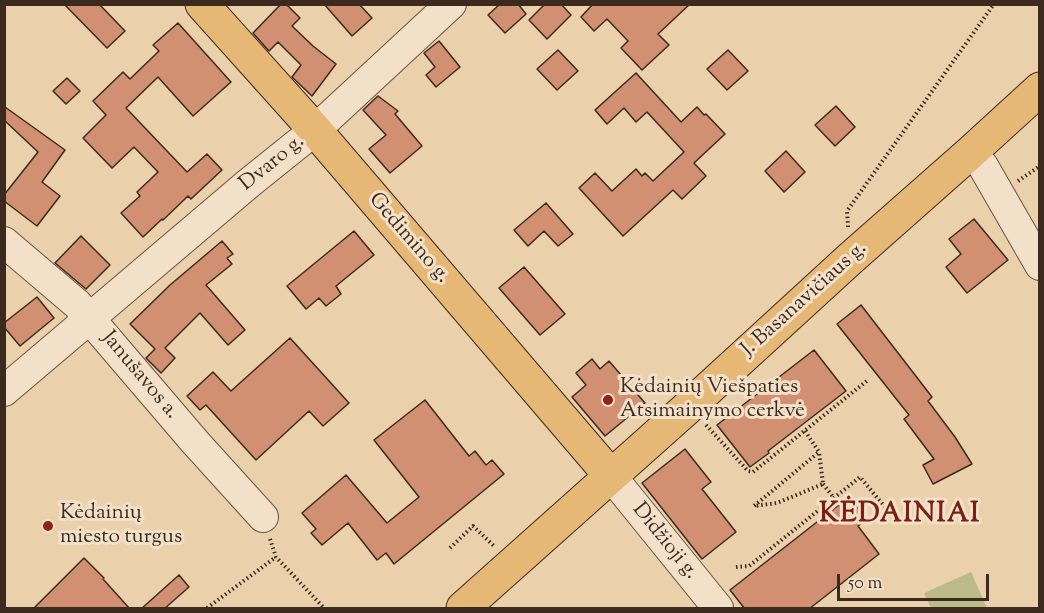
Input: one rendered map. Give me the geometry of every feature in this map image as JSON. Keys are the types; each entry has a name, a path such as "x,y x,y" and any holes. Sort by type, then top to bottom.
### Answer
{"main road":[{"name":"Gedimino g.","path":"202,4 315,130 611,476"},
{"name":"J. Basanavičiaus g.","path":"463,609 1040,89"}],"street":[{"name":"Dvaro g.","path":"90,318 315,130 451,4"},
{"path":"972,152 983,166 998,196 1040,265"},
{"path":"4,242 77,304 90,318"},
{"name":"Janušavos a.","path":"4,391 90,318 195,442 263,516"},
{"name":"Didžioji g.","path":"611,476 718,609"}],"path":[{"path":"850,258 847,211 994,4"},
{"path":"689,406 748,471 753,472 868,380"},
{"path":"805,431 819,452 823,484 834,498"},
{"path":"819,452 754,506 777,503 823,484"},
{"path":"736,567 749,566 860,477 894,518"},
{"path":"263,516 276,557 324,609"},
{"path":"450,548 473,526 495,548"},
{"path":"207,609 276,557"}],"green space":[{"path":"971,572 987,608 931,608 924,593"}],"building":[{"path":"64,4 99,4 125,31 107,48"},
{"path":"281,4 286,4 300,18 292,26 336,64 312,96 292,77 301,65 278,42 269,51 253,33"},
{"path":"324,4 359,4 372,18 352,36"},
{"path":"500,4 518,4 526,14 505,33 488,15"},
{"path":"545,4 561,4 571,15 547,39 529,20"},
{"path":"593,4 690,4 658,34 669,45 642,70 621,48 628,41 607,19 594,31 581,17"},
{"path":"178,23 231,82 193,116 158,77 126,108 187,172 207,154 222,170 191,199 188,196 143,237 121,213 140,196 137,192 158,172 134,147 112,168 83,138 106,115 93,101 123,72 130,79 159,51 153,45"},
{"path":"439,41 460,67 436,87 426,75 435,67 424,53"},
{"path":"558,50 578,71 557,90 537,69"},
{"path":"728,50 748,71 727,90 707,69"},
{"path":"636,73 681,122 697,107 725,134 694,163 706,176 682,199 673,190 623,236 579,188 595,173 612,191 636,169 642,176 645,173 653,181 684,152 647,112 636,122 624,108 607,124 595,110"},
{"path":"67,78 80,91 66,104 53,91"},
{"path":"378,96 398,111 395,114 422,146 390,173 369,149 386,135 363,110"},
{"path":"836,106 855,127 835,146 815,125"},
{"path":"4,107 65,150 42,182 60,196 37,226 4,201 4,195 38,152 4,120"},
{"path":"786,151 805,172 784,192 765,171"},
{"path":"546,203 573,234 558,246 544,231 528,246 514,230"},
{"path":"974,219 1008,260 967,293 946,267 961,254 949,239"},
{"path":"354,231 374,255 336,286 341,294 326,306 319,298 306,309 287,286"},
{"path":"81,236 110,265 86,289 55,263"},
{"path":"222,241 233,254 227,258 232,264 206,285 245,330 228,345 200,313 165,348 175,358 161,373 146,358 155,349 130,324 170,285"},
{"path":"524,267 565,314 540,335 499,288"},
{"path":"37,297 54,318 20,346 4,327 4,323"},
{"path":"861,305 932,397 928,401 972,464 933,484 923,465 934,459 904,419 909,415 837,324"},
{"path":"290,338 349,403 323,426 309,411 256,460 206,405 200,410 187,396 213,372 231,391"},
{"path":"814,350 846,391 750,467 717,425"},
{"name":"Kėdainių Viešpaties Atsimainymo cerkvė","path":"592,359 600,369 609,361 645,403 605,436 572,397 586,385 576,373"},
{"path":"425,400 469,456 475,451 486,465 492,460 504,474 394,564 386,553 377,560 348,523 322,545 311,533 316,529 302,513 346,475 387,523 419,497 374,440"},
{"path":"685,449 711,482 702,489 736,532 702,559 642,483"},
{"path":"849,497 867,519 858,526 879,554 809,609 745,609 730,590"},
{"path":"84,558 130,609 33,609"},
{"path":"179,575 189,587 164,609 141,609"}],"place":[{"name":"Kėdainių Viešpaties Atsimainymo cerkvė","path":"608,400"},
{"name":"Kėdainių miesto turgus","path":"48,526"}],"district":[{"name":"KĖDAINIAI","path":"900,516"}]}
